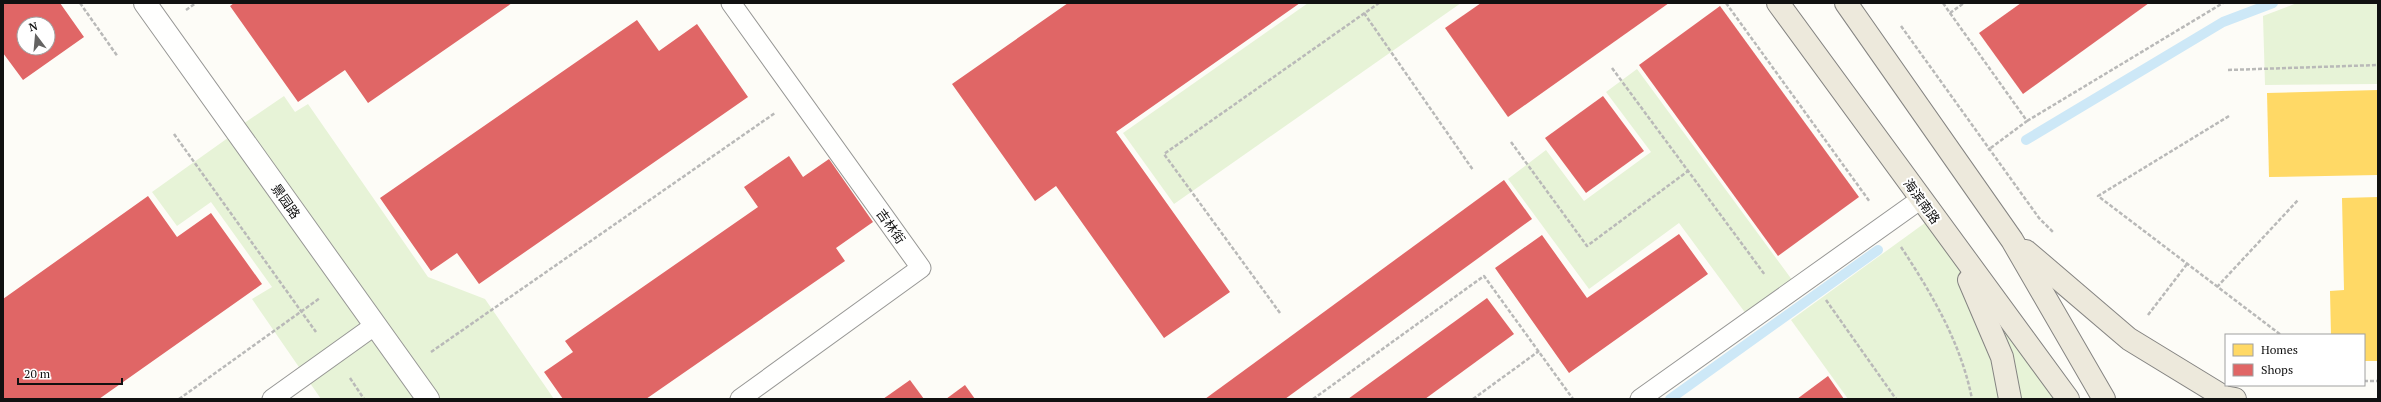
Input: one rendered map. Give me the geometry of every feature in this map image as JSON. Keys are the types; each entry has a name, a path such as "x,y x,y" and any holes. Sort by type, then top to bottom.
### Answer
{"main road":[{"name":"海滨南路","path":"1778,3 1953,244 2068,399"},
{"path":"1846,3 2012,240 2104,399"},
{"path":"2012,240 2130,340 2224,397 2235,399"},
{"path":"1953,244 2002,357 2010,399"}],"street":[{"name":"景园路","path":"145,3 374,326 428,399"}],"lane":[{"name":"吉林街","path":"732,3 921,268 740,399"},
{"path":"1640,399 1885,223 1921,199"},
{"path":"272,399 374,326"}],"path":[{"path":"80,3 118,57"},
{"path":"1280,313 1164,154 1379,3"},
{"path":"1726,3 1885,223 1931,292 1968,378 1972,399"},
{"path":"1943,3 2027,121"},
{"path":"1950,13 1964,3"},
{"path":"1962,168 2027,121 2223,3"},
{"path":"1364,13 1473,170"},
{"path":"1899,23 1988,150 2039,218 2055,234"},
{"path":"2228,70 2378,65"},
{"path":"1612,68 1782,297"},
{"path":"406,369 798,97"},
{"path":"2229,116 2098,196 2280,334"},
{"path":"174,134 364,399"},
{"path":"1511,142 1587,246 1688,171"},
{"path":"2217,287 2298,200"},
{"path":"2130,340 2187,264"},
{"path":"1313,399 1484,276 1573,399"},
{"path":"179,399 342,281"},
{"path":"2142,309 2155,319"},
{"path":"1833,311 1896,399"},
{"path":"1472,399 1539,351"},
{"path":"2365,381 2378,381"}],"green space":[{"path":"1308,3 1461,3 1174,204 1123,133"},
{"path":"2297,3 2378,3 2378,84 2265,85 2263,16"},
{"path":"1637,69 1798,288 1752,322 1679,223 1589,289 1508,179 1546,150 1584,201 1651,152 1606,92"},
{"path":"284,96 295,112 308,104 428,277 485,299 554,399 437,399 240,126"},
{"path":"232,135 421,399 321,399 252,299 272,287 211,202 177,226 152,192"},
{"path":"1929,220 2059,399 1848,399 1791,320"}],"building: Homes":[{"path":"2378,90 2378,175 2269,177 2267,93"},
{"path":"2378,197 2378,361 2365,361 2365,334 2331,334 2330,291 2344,290 2342,198"}],"building: Shops":[{"path":"3,3 60,3 84,37 23,80 3,53"},
{"path":"234,3 512,3 368,103 345,70 298,102 230,6"},
{"path":"1068,3 1300,3 1116,132 1230,292 1164,338 1056,186 1035,201 952,84"},
{"path":"1481,3 1669,3 1508,117 1445,28"},
{"path":"2021,3 2149,3 2023,94 1979,33"},
{"path":"1720,6 1859,197 1778,256 1639,65"},
{"path":"637,20 659,51 697,24 748,97 479,284 457,253 431,271 380,198"},
{"path":"1603,96 1644,151 1586,193 1545,138"},
{"path":"789,156 803,177 829,159 873,222 836,248 845,261 646,399 563,399 544,372 573,352 565,341 758,207 744,187"},
{"path":"1504,180 1532,219 1285,399 1205,399"},
{"path":"148,196 177,237 211,213 262,284 99,399 3,399 3,299"},
{"path":"1679,234 1708,274 1569,373 1495,268 1542,235 1587,298"},
{"path":"1487,298 1514,334 1425,399 1348,399"},
{"path":"1828,376 1844,399 1797,399"},
{"path":"910,380 924,399 883,399"},
{"path":"965,385 975,399 946,399"}],"waterway":[{"path":"2026,140 2223,22 2273,3"},
{"path":"1670,399 1878,250"}]}
